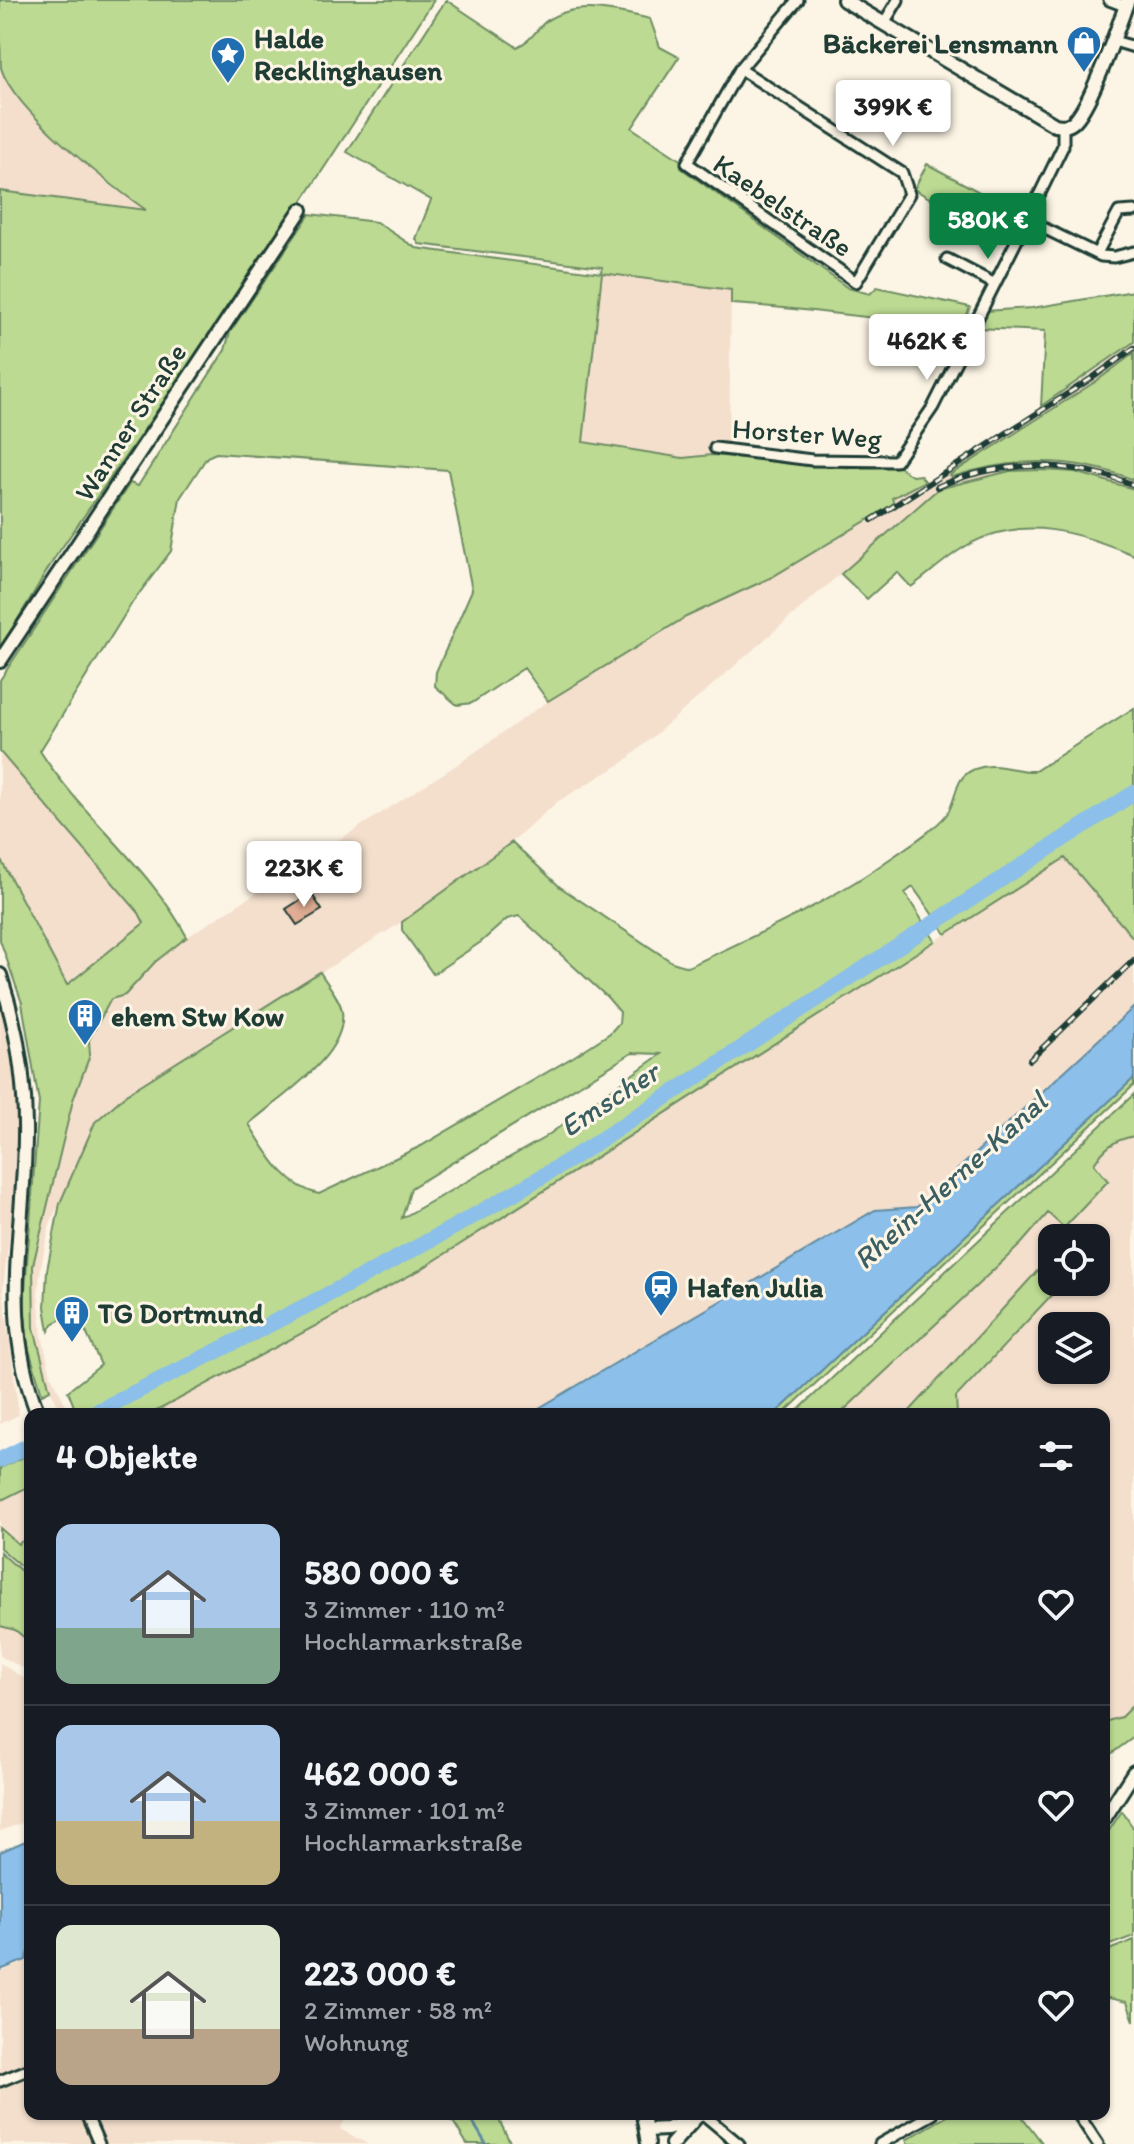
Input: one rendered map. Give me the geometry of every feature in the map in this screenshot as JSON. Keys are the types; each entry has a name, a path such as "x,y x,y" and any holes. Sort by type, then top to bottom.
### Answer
{"street":[{"path":"740,69 798,0"},
{"path":"844,0 1055,125 1063,126 1077,118 1114,41 1126,3 1109,0"},
{"path":"884,23 898,0"},
{"path":"1114,41 1134,47"},
{"name":"Kaebelstraße","path":"740,69 902,173 909,194 856,282 687,163 740,69"},
{"path":"947,259 995,284 1063,146 1063,126"},
{"name":"Wanner Straße","path":"0,661 301,210"},
{"path":"1097,253 1119,212 1134,211"},
{"path":"1027,220 1097,253 1114,257 1134,252"},
{"name":"Horster Weg","path":"715,448 812,460 896,461 933,407 995,284"},
{"path":"0,975 16,1031 25,1106 13,1322 22,1370 36,1408"},
{"path":"1110,1810 1134,1772"},
{"path":"0,2081 24,2071"},
{"path":"89,2120 99,2144"},
{"path":"647,2120 659,2141"},
{"path":"659,2141 667,2129 688,2120"},
{"path":"659,2141 692,2120"},
{"path":"704,2120 739,2144"},
{"path":"880,2144 922,2120"},
{"path":"1082,2120 1098,2144"}],"shaded area":[{"path":"0,67 5,77 107,183 148,211 0,191"},
{"path":"601,273 731,290 729,458 704,455 683,458 583,442"},
{"path":"1134,342 1134,353 1098,380 950,476 1009,462 1076,463 1134,480 1134,489 1075,472 1043,470 1010,471 938,489 624,762 557,802 512,842 402,922 128,1093 95,1122 50,1224 41,1266 38,1294 42,1336 51,1375 66,1405 59,1408 38,1353 32,1305 33,1265 73,1100 90,1055 89,1040 111,999 125,995 155,962 187,937 461,762 548,701 686,617 772,577 823,548 894,504 892,498 933,477 1093,373"},
{"path":"0,752 140,913 144,923 67,985 0,858"},
{"path":"1065,858 1134,939 1134,1007 917,1207 875,1210 539,1408 162,1408 420,1270"},
{"path":"0,992 15,1068 19,1152 3,1289 19,1415 0,1424"},
{"path":"1134,1110 1134,1737 1110,1755 1110,1408 821,1408"},
{"path":"24,1489 24,1540 18,1544 0,1528 0,1501"},
{"path":"0,1626 15,1630 24,1637 24,1669 0,1656"},
{"path":"0,1663 24,1678 24,1822 0,1831"},
{"path":"24,1962 24,2120 345,2120 340,2129 368,2144 0,2144 0,1972"}],"green space":[{"path":"0,0 434,0 286,226 54,559 0,649 0,191 146,210 64,145 24,105 9,85 1,68"},
{"path":"446,0 517,47 545,22 569,11 596,9 650,19 660,47 679,57 632,128 682,161 681,168 848,288 870,294 877,287 970,307 962,327 731,304 731,290 602,273 583,442 683,458 711,455 855,468 899,467 912,476 920,475 925,481 892,498 894,504 772,577 686,617 548,701 524,668 472,703 457,705 435,686 436,672 472,590 448,470 216,453 207,457 180,498 171,551 132,603 40,751 76,798 136,865 187,937 155,962 125,995 111,999 89,1040 90,1055 73,1100 33,1265 34,1328 50,1390 42,1394 28,1346 24,1303 39,1102 22,1003 0,940 0,858 67,985 144,923 139,913 0,752 0,680 130,483 138,486 225,350 230,332 310,214 376,222 416,248 601,273 602,267 419,244 416,239 431,200 347,152"},
{"path":"927,164 985,195 984,199 1014,216 1000,239 970,222 972,216 963,211 960,216 914,189"},
{"path":"1134,291 1134,342 1041,406 1045,331 977,328 985,311 1032,308"},
{"path":"1134,353 1134,480 1088,467 1043,462 950,475 1098,380"},
{"path":"1010,471 1075,472 1134,489 1134,555 1072,534 1051,530 1009,530 966,546 911,587 897,572 867,599 841,574 938,489"},
{"path":"1134,708 1134,939 1065,858 946,934 913,887 905,893 935,941 420,1270 162,1408 75,1408 68,1391 101,1365 76,1310 53,1324 49,1331 45,1307 47,1270 60,1203 95,1122 128,1093 320,972 342,1011 341,1028 334,1044 309,1075 249,1124 286,1176 319,1194 421,1146 573,1057 610,1033 619,1023 620,1012 607,997 519,916 507,919 481,942 433,974 402,930 402,922 512,842 560,887 672,962 688,967 763,932 862,878 934,827 947,814 959,783 968,773 990,766 1035,771","holes":["632,1053 661,1054 544,1138 402,1218 411,1188"]},
{"path":"1134,1078 1134,1085 789,1408 781,1408"},
{"path":"1134,1094 1134,1136 1115,1142 1094,1164 1108,1181 1068,1224 1060,1224 1048,1213 1021,1244 846,1408 800,1408"},
{"path":"1038,1270 1038,1296 1051,1296 956,1397 957,1408 912,1408"},
{"path":"24,1457 24,1489 0,1501 0,1468"},
{"path":"0,1528 18,1544 24,1540 24,1569 0,1548"},
{"path":"0,1552 24,1574 24,1637 15,1630 0,1626"},
{"path":"1134,1704 1134,1737 1110,1755 1110,1720 1121,1717"},
{"path":"1122,1811 1134,1829 1134,1936 1110,1945 1110,1829"},
{"path":"1134,1940 1134,2021 1127,2002 1110,1998 1110,1950"},
{"path":"450,2120 499,2120 511,2144 467,2144"},
{"path":"941,2120 1025,2120 1043,2144 908,2144 906,2140"}],"water":[{"name":"Rhein-Herne-Kanal","path":"1134,1007 1134,1078 781,1408 539,1408 875,1210 917,1207"},
{"path":"24,1842 24,1961 0,1970 0,1852"}],"building":[{"path":"311,893 322,910 297,925 286,909"}],"waterway":[{"name":"Emscher","path":"104,1408 334,1291 513,1194 1134,793"},
{"name":"Emscher","path":"0,1460 24,1448"},
{"path":"472,2120 486,2144"}],"railway":[{"path":"872,520 1134,348"},
{"path":"937,487 985,471 1035,466 1085,471 1134,485"},
{"path":"1030,1060 1134,960"}],"place":[{"name":"Bäckerei Lensmann","path":"1084,74"},
{"name":"Halde Recklinghausen","path":"228,85"},
{"name":"ehem Stw Kow","path":"85,1047"},
{"name":"Hafen Julia","path":"661,1318"},
{"name":"TG Dortmund","path":"72,1344"}]}
